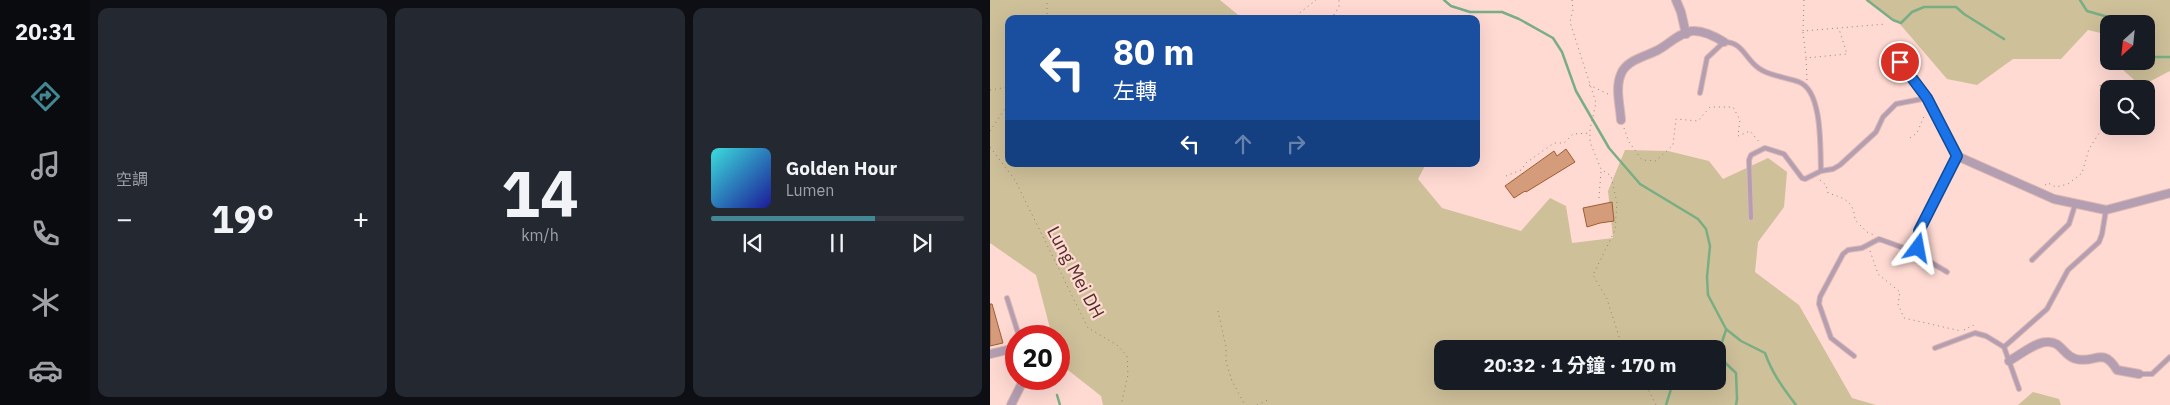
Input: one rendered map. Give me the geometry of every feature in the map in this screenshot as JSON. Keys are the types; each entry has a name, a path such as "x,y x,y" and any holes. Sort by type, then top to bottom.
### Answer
{"street":[{"path":"1676,0 1682,12 1686,34"},
{"path":"1621,120 1618,89 1621,72 1639,58 1693,31 1716,37 1724,42"},
{"path":"1891,57 1900,62 1928,101 1957,156 2054,199 2075,205 2106,210 2170,193"},
{"path":"2009,361 2045,342 2054,342 2077,359 2104,357 2112,361 2117,370 2139,374"},
{"path":"990,354 1005,350"},
{"path":"1011,405 1018,390"}],"lane":[{"path":"1700,93 1707,58 1724,42 1737,44 1756,66 1766,72 1801,82 1808,87 1819,116 1821,171"},
{"path":"1751,218 1750,155 1765,148 1784,154 1802,178 1806,179 1821,171 1833,169 1840,165 1876,132 1883,117 1896,104 1928,101"},
{"path":"1947,272 1924,257 1918,248 1919,231 1957,156"},
{"path":"2032,260 2069,224 2075,205"},
{"path":"2004,346 2047,309 2068,270 2099,242 2106,210"},
{"path":"1854,356 1831,338 1819,304 1820,297 1843,254 1848,250 1862,248 1876,240 1883,239 1904,248 1918,248"},
{"path":"1007,298 1016,325"},
{"path":"1935,348 1975,333 1981,334 2004,346 2019,389"},
{"path":"2139,374 2152,374 2170,357"}],"path":[{"path":"1047,0 1047,15"},
{"path":"1297,15 1316,0"},
{"path":"1334,15 1339,7 1339,0"},
{"path":"1572,0 1574,10 1570,22 1588,84 1596,103 1590,129 1590,142 1601,170 1599,198"},
{"path":"1804,0 1803,31 1808,87"},
{"path":"1803,31 1886,24"},
{"path":"1806,58 1847,54 1838,28"},
{"path":"1588,84 1619,99"},
{"path":"990,90 1005,88"},
{"path":"1910,138 1918,133 1928,101"},
{"path":"1621,120 1629,142 1642,160 1656,161 1673,145 1676,119 1698,121 1710,107 1733,107 1740,120 1738,136 1750,131 1765,148"},
{"path":"990,131 1005,109"},
{"path":"2038,192 2048,183 2056,187 2068,184 2082,173 2089,149 2100,132"},
{"path":"1506,176 1521,170 1526,163 1554,143 1564,143 1573,134 1590,133"},
{"name":"Lung Mei DH","path":"990,147 1005,167"},
{"name":"Lung Mei DH","path":"1005,167 1015,180 1088,328 1117,345 1126,356 1128,375 1121,405"},
{"path":"1601,170 1611,176 1617,203 1615,230 1593,275 1607,299 1620,340"},
{"path":"1813,175 1826,185 1828,193 1844,198 1854,211 1855,220 1867,232 1883,239"},
{"path":"1876,240 1869,249 1878,274 1900,292 1898,304 1904,318 1961,331 1973,325 1981,334"},
{"path":"1218,311 1226,347 1226,362 1232,381 1246,405"},
{"path":"1649,390 1656,405"},
{"path":"1257,405 1270,399"}],"shaded area":[{"path":"990,0 1220,0 1238,15 1005,15 1005,167 1424,167 1418,179 1442,208 1521,231 1550,198 1566,206 1572,243 1613,238 1608,191 1625,150 1668,151 1709,161 1723,179 1768,158 1787,172 1784,207 1758,242 1755,272 1799,305 1852,398 1876,405 1103,405 1101,396 1070,372 1070,325 1049,325 1036,275 990,243"},
{"path":"1867,0 2170,0 2170,71 2153,80 2134,80 2123,70 2155,70 2155,15 2100,15 2100,33 2088,30 2061,59 2013,59 1977,85 1947,79 1899,23"},
{"path":"2033,392 2059,399 2061,405 2018,405"}],"building":[{"path":"1566,149 1575,162 1514,198 1505,186 1554,151 1557,156"},
{"path":"1612,202 1614,221 1587,227 1583,208"},
{"path":"990,304 992,304 1003,343 990,346"}],"waterway":[{"path":"1444,0 1451,6 1470,12 1502,12 1553,38 1562,52 1576,91 1609,148 1640,184 1698,219 1706,229 1710,246 1707,277 1708,295 1726,329 1741,341 1765,353 1778,380 1796,405"},
{"path":"1867,0 1893,20 1901,23 1912,12 1924,7 1956,7 2004,39"},
{"path":"2080,0 2087,11 2101,15"},
{"path":"2155,57 2170,57"},
{"path":"1723,340 1726,330"},
{"path":"1726,364 1736,373 1736,405"},
{"path":"1666,405 1671,390"},
{"path":"1057,395 1060,405"}],"route":[{"path":"1900,62 1927,98 1928,104 1957,156 1919,231 1918,248"}]}
